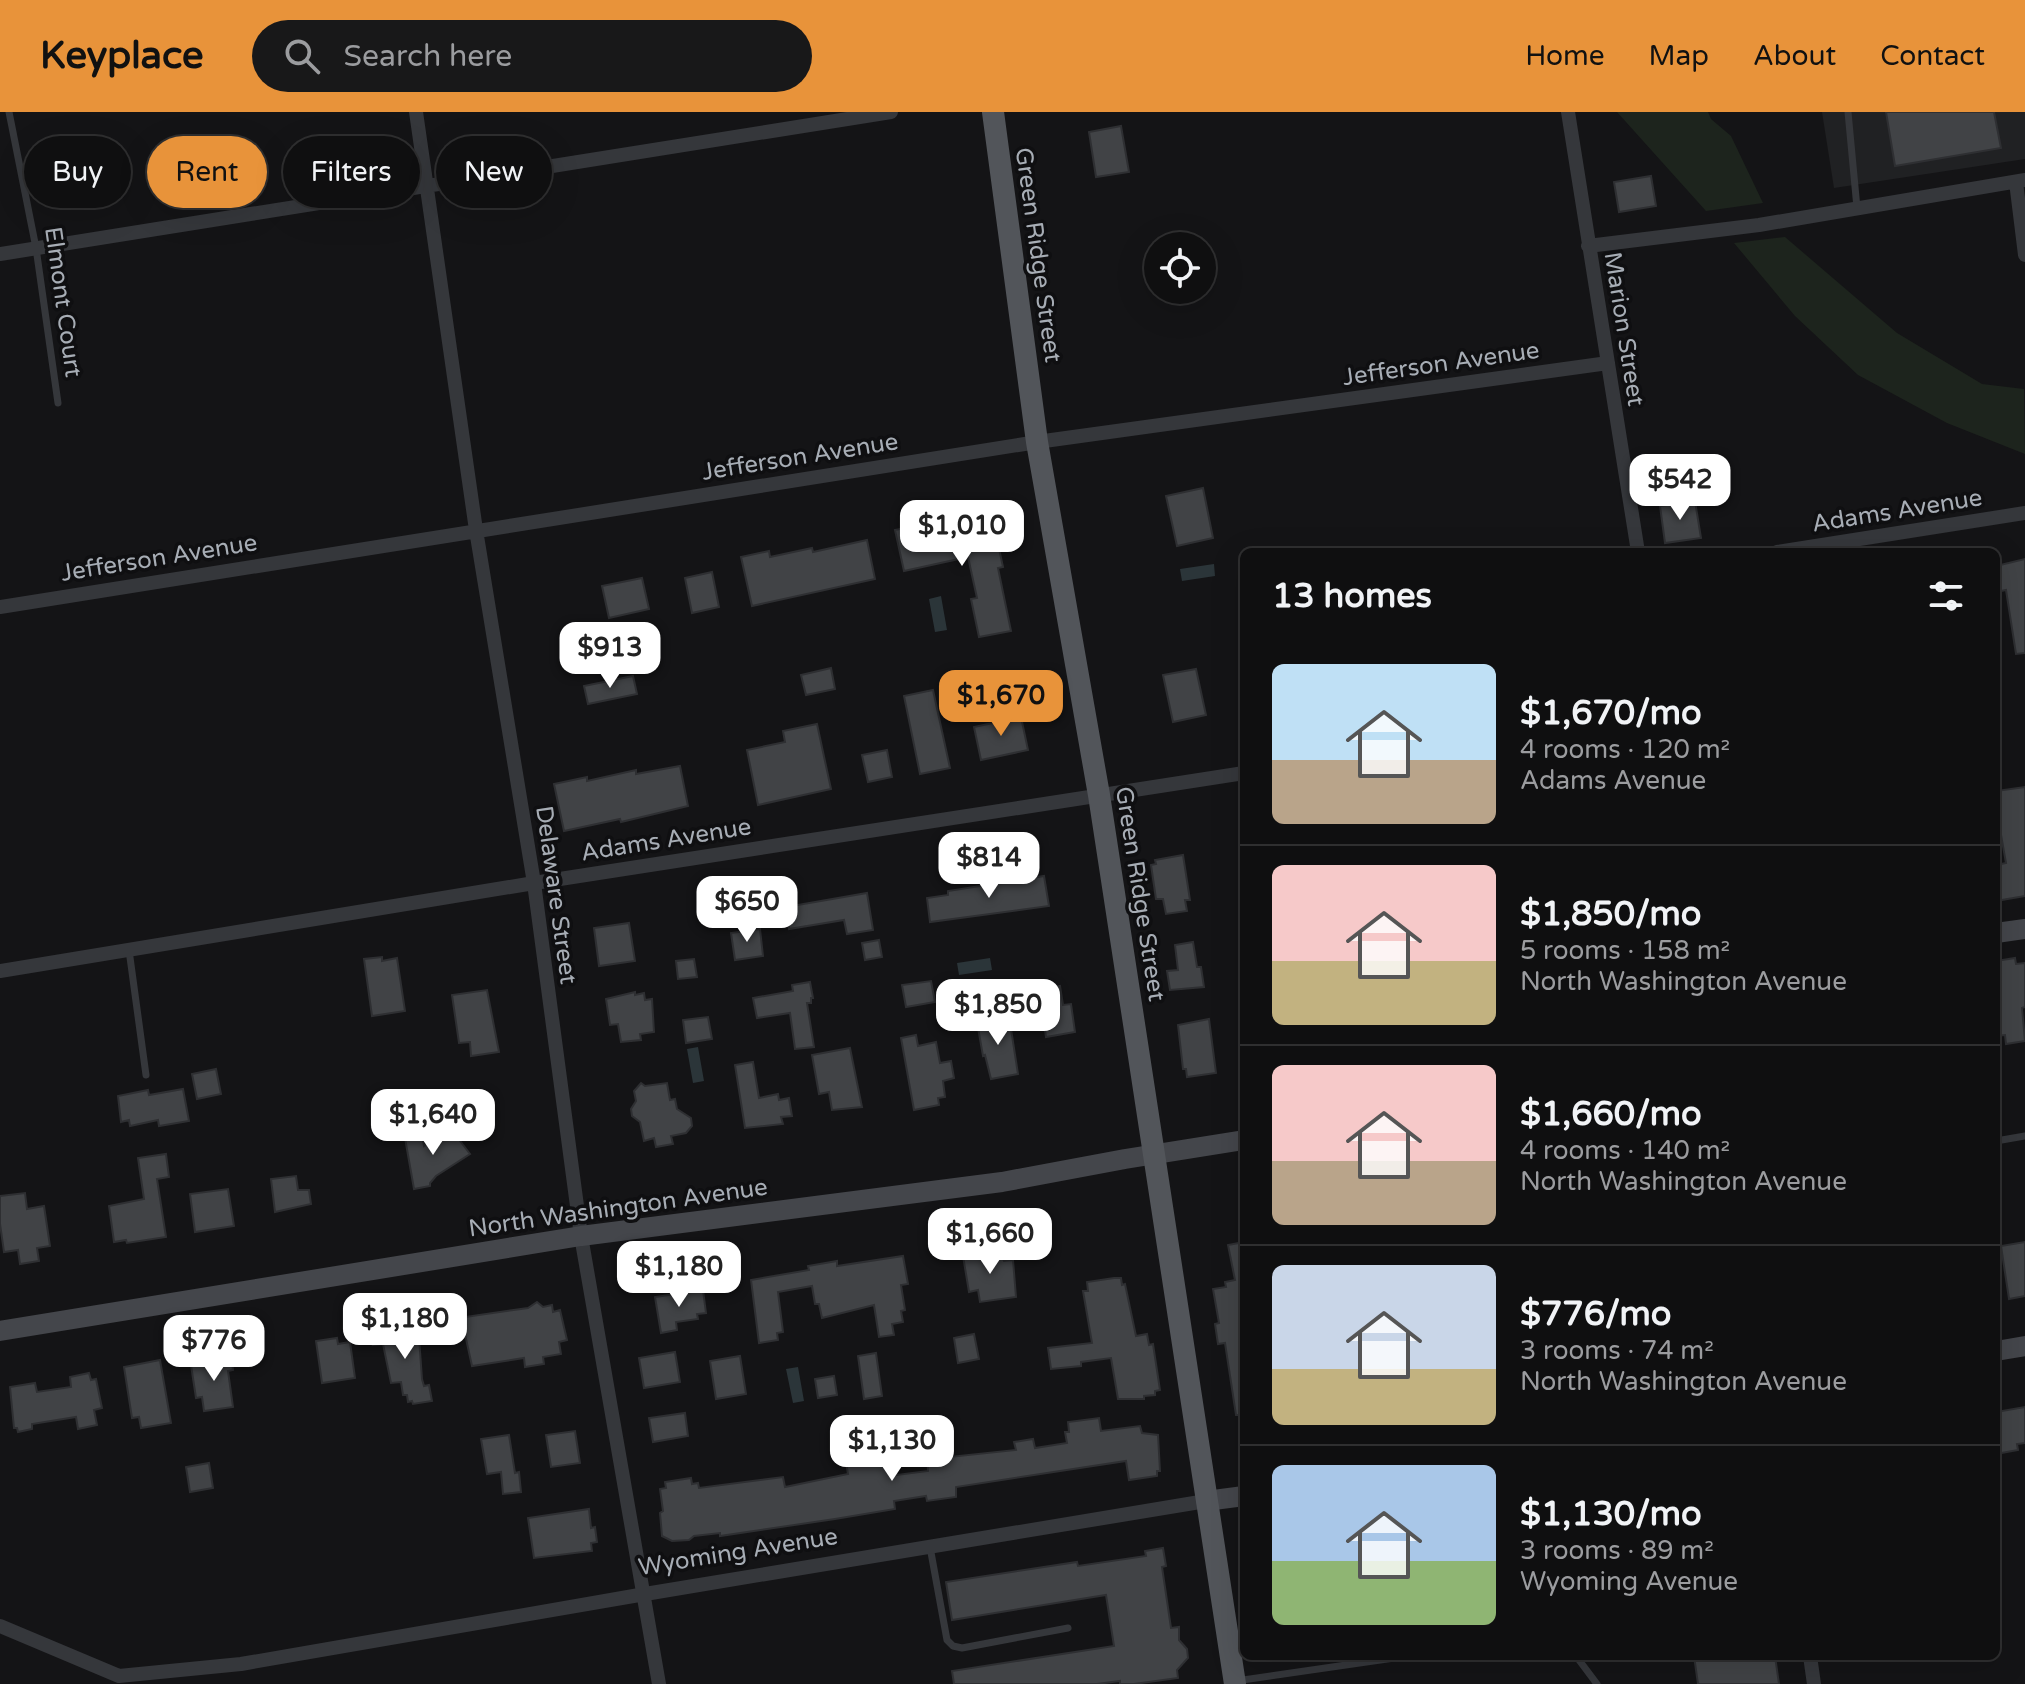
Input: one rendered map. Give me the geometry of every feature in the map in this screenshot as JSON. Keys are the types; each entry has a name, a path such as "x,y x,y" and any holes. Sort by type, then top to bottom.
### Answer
{"main road":[{"name":"Green Ridge Street","path":"993,112 1037,442 1099,795 1235,1682"}],"street":[{"name":"Delaware Street","path":"416,112 476,530 534,883 581,1236 659,1684"},
{"path":"0,254 891,112"},
{"name":"Marion Street","path":"1568,112 1637,548"},
{"path":"1588,246 1759,225 2020,181 2025,255"},
{"name":"Jefferson Avenue","path":"0,607 1037,442 1608,363"},
{"name":"Adams Avenue","path":"1802,548 2025,513"},
{"name":"Adams Avenue","path":"0,971 534,883 1240,774"},
{"path":"2000,932 2025,929"},
{"name":"North Washington Avenue","path":"0,1331 581,1236 1002,1182 1240,1141"},
{"path":"2000,1350 2025,1346"},
{"name":"Wyoming Avenue","path":"123,1680 241,1664 1240,1497"},
{"path":"0,1626 123,1680"},
{"path":"1811,1660 1814,1684"}],"lane":[{"name":"Elmont Court","path":"9,112 36,248 58,403"},
{"path":"1848,112 1857,208"},
{"path":"129,950 146,1075"},
{"path":"2000,1140 2025,1136"},
{"path":"930,1547 947,1640 953,1646 962,1648 1068,1628"},
{"path":"1235,1682 1381,1660"},
{"path":"1579,1660 1597,1684"}],"shaded area":[{"path":"1617,112 1708,112 1711,119 1731,136 1763,203 1706,211"},
{"path":"1822,112 2025,112 2025,159 1834,188"},
{"path":"1785,237 1897,333 1982,384 2024,389 2025,454 1947,423 1858,375 1795,316 1734,243"},
{"path":"1214,564 1215,576 1182,581 1180,569"},
{"path":"941,596 947,630 935,632 929,599"},
{"path":"990,958 992,970 959,975 957,963"},
{"path":"698,1047 704,1081 693,1083 687,1049"},
{"path":"798,1367 804,1401 793,1403 786,1369"}],"building":[{"path":"1886,112 1994,112 2001,148 1895,166"},
{"path":"1121,126 1129,172 1096,177 1089,132"},
{"path":"1651,176 1656,206 1619,212 1614,182"},
{"path":"1203,488 1213,538 1177,546 1166,496"},
{"path":"1695,501 1701,538 1665,543 1660,506"},
{"path":"939,521 943,541 995,530 1003,567 998,568 1011,631 979,637 971,599 977,598 968,557 904,571 895,530"},
{"path":"867,540 875,579 752,606 741,557 769,551 770,557 812,548 813,552"},
{"path":"2025,559 2025,653 2016,654 2006,590 2000,591 2000,565"},
{"path":"712,572 719,607 692,613 685,578"},
{"path":"642,578 649,609 609,618 602,586"},
{"path":"831,668 835,689 806,695 801,675"},
{"path":"1196,669 1206,715 1173,722 1163,675"},
{"path":"633,676 637,694 588,704 584,686"},
{"path":"933,690 950,768 920,774 904,696"},
{"path":"1021,717 1028,750 981,760 974,727"},
{"path":"817,724 831,789 758,805 747,750 785,742 783,731"},
{"path":"887,750 892,777 868,782 862,755"},
{"path":"680,766 688,806 621,822 620,819 564,831 554,784"},
{"path":"2025,787 2025,896 2000,900 2000,864 2006,863 2000,829 2000,790"},
{"path":"1183,855 1190,900 1185,900 1187,911 1166,914 1163,899 1156,899 1151,865 1156,864 1155,860"},
{"path":"1044,876 1049,906 930,922 927,898 948,895 948,891"},
{"path":"867,893 873,930 847,934 844,920 789,929 786,907"},
{"path":"629,923 635,961 599,966 594,928"},
{"path":"760,929 763,956 735,960 731,933"},
{"path":"879,940 882,957 865,960 862,943"},
{"path":"1193,942 1204,987 1170,990 1167,971 1178,970 1175,945"},
{"path":"382,957 382,961 397,958 405,1011 372,1016 364,959"},
{"path":"2015,958 2016,964 2025,963 2025,1007 2022,1008 2025,1041 2006,1044 2005,1035 2000,1036 2000,960"},
{"path":"694,959 697,977 678,979 676,961"},
{"path":"931,981 935,1002 906,1007 902,985"},
{"path":"810,982 813,998 811,1003 807,1003 814,1047 795,1049 790,1013 757,1018 753,998 793,991 792,985"},
{"path":"1060,986 1063,1005 1071,1004 1075,1032 1046,1037 1039,990"},
{"path":"487,990 499,1052 471,1056 470,1042 459,1043 452,995"},
{"path":"635,992 635,995 644,993 645,1000 652,999 654,1032 640,1034 641,1040 621,1042 618,1024 610,1025 606,999"},
{"path":"959,1000 963,1018 944,1022 941,1004"},
{"path":"1009,1016 1018,1074 991,1079 977,1022"},
{"path":"708,1017 712,1039 686,1043 683,1020"},
{"path":"1209,1019 1216,1073 1187,1077 1186,1069 1183,1069 1178,1025"},
{"path":"916,1035 918,1046 936,1042 940,1063 951,1061 954,1078 943,1081 945,1097 938,1098 939,1105 914,1110 901,1038"},
{"path":"850,1048 862,1107 832,1110 829,1092 819,1094 812,1055"},
{"path":"753,1062 759,1098 778,1094 779,1100 789,1098 792,1116 781,1117 783,1124 745,1128 735,1065"},
{"path":"216,1069 221,1094 197,1099 192,1074"},
{"path":"641,1083 645,1086 667,1083 670,1100 675,1099 677,1109 691,1118 692,1126 686,1133 671,1136 673,1144 656,1147 654,1138 644,1141 640,1122 632,1116 631,1109 636,1101 634,1091"},
{"path":"183,1089 189,1121 159,1126 158,1120 130,1126 129,1120 121,1122 118,1096 148,1090 149,1095"},
{"path":"391,1099 395,1130 381,1132 376,1101"},
{"path":"451,1129 470,1154 436,1176 430,1186 414,1189 405,1138 422,1135 424,1146"},
{"path":"166,1154 169,1177 157,1179 166,1237 114,1242 109,1206 144,1199 138,1158"},
{"path":"296,1176 298,1190 309,1190 311,1204 275,1212 271,1179"},
{"path":"228,1189 234,1226 195,1232 190,1194"},
{"path":"25,1193 27,1209 44,1206 50,1246 37,1248 39,1261 20,1264 18,1250 4,1252 0,1196"},
{"path":"2025,1242 2025,1296 2009,1299 2001,1246"},
{"path":"1240,1243 1240,1415 1236,1415 1225,1343 1218,1344 1215,1324 1219,1323 1213,1289 1226,1287 1225,1282 1235,1280 1228,1245"},
{"path":"999,1250 1004,1261 1013,1260 1016,1297 980,1302 978,1290 969,1292 963,1256"},
{"path":"903,1256 908,1284 901,1285 905,1310 901,1311 903,1322 892,1324 894,1335 879,1337 874,1305 822,1318 819,1304 815,1304 812,1286 778,1292 783,1332 777,1333 778,1340 759,1343 751,1280 809,1270 808,1266 837,1261 837,1266"},
{"path":"1121,1278 1122,1285 1125,1284 1136,1336 1147,1334 1149,1345 1153,1344 1160,1390 1155,1391 1155,1395 1144,1396 1144,1399 1118,1399 1111,1358 1081,1362 1081,1366 1051,1369 1048,1348 1092,1343 1083,1291 1088,1291 1087,1282"},
{"path":"703,1290 706,1313 697,1314 698,1319 676,1322 677,1330 661,1333 655,1297"},
{"path":"537,1302 543,1307 552,1305 553,1312 560,1310 567,1340 559,1342 561,1354 543,1357 544,1364 525,1367 524,1358 472,1366 463,1325 466,1324 465,1317 528,1308"},
{"path":"418,1323 422,1379 424,1386 429,1385 432,1401 413,1404 412,1401 408,1402 407,1395 403,1395 401,1382 391,1383 383,1344 373,1345 380,1329"},
{"path":"974,1334 979,1359 958,1363 954,1338"},
{"path":"337,1338 338,1344 350,1342 355,1378 322,1383 316,1341"},
{"path":"675,1352 680,1382 644,1388 639,1358"},
{"path":"876,1353 882,1396 864,1399 858,1356"},
{"path":"231,1355 233,1370 228,1371 233,1407 204,1411 202,1397 196,1398 191,1365 214,1362 214,1357"},
{"path":"740,1356 746,1394 716,1399 710,1361"},
{"path":"160,1360 171,1423 141,1428 139,1417 132,1418 124,1367"},
{"path":"89,1373 91,1380 96,1379 102,1408 94,1410 97,1425 78,1429 76,1417 32,1424 32,1429 18,1432 14,1428 10,1387 35,1383 37,1392 71,1387 70,1377"},
{"path":"834,1376 837,1395 818,1398 815,1379"},
{"path":"2025,1407 2025,1443 2017,1444 2018,1450 2000,1453 2000,1411"},
{"path":"685,1413 688,1436 653,1442 649,1418"},
{"path":"1099,1418 1101,1431 1140,1426 1142,1433 1158,1435 1160,1471 1157,1471 1157,1476 1129,1480 1126,1461 956,1487 956,1497 927,1501 926,1496 894,1501 895,1509 835,1519 720,1536 720,1533 694,1536 689,1540 672,1541 662,1536 660,1489 666,1488 665,1482 691,1478 692,1484 698,1483 699,1488 783,1477 785,1487 848,1474 846,1462 883,1456 884,1463 895,1461 897,1475 928,1471 927,1450 943,1448 944,1453 950,1452 950,1457 1016,1450 1014,1442 1033,1439 1035,1448 1067,1443 1065,1432 1069,1432 1068,1422"},
{"path":"575,1431 580,1463 551,1467 546,1435"},
{"path":"509,1435 521,1492 503,1494 501,1472 487,1474 481,1439"},
{"path":"209,1463 213,1488 190,1492 186,1467"},
{"path":"589,1509 591,1528 595,1527 597,1542 591,1543 592,1551 534,1558 528,1518"},
{"path":"1163,1548 1166,1566 1162,1567 1171,1628 1179,1627 1179,1640 1187,1649 1188,1658 1177,1670 1178,1678 1134,1684 1120,1684 1120,1681 1097,1684 954,1684 952,1671 1114,1646 1106,1595 952,1620 946,1582 1077,1562 1078,1566 1146,1556 1145,1551"},
{"path":"1695,1660 1776,1660 1779,1684 1698,1684"}]}
